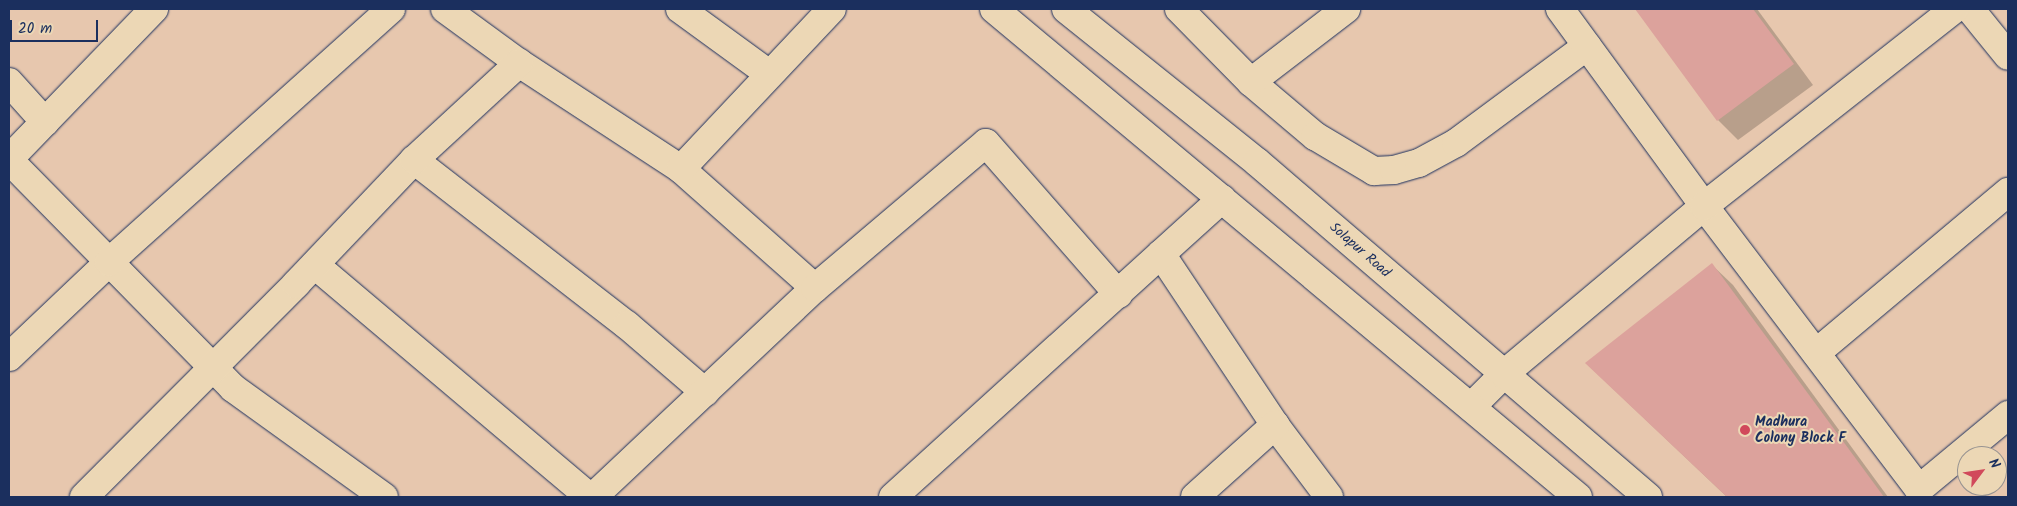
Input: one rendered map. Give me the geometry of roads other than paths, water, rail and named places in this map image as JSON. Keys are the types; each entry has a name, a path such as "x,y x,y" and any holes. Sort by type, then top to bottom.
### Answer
{"street":[{"path":"154,9 9,160 233,388 384,497"},
{"path":"9,357 109,262 392,9"},
{"path":"445,9 519,63 681,169 815,288"},
{"path":"680,9 769,74"},
{"path":"681,169 832,9"},
{"path":"994,9 1578,497"},
{"name":"Solapur Road","path":"1066,9 1258,162 1648,497"},
{"path":"1179,9 1250,82 1315,136 1350,159 1374,171 1394,170 1419,163 1456,143 1587,46"},
{"path":"1250,82 1346,9"},
{"path":"1560,9 1704,206 1919,489 2008,415"},
{"path":"1471,407 1504,374 1704,206 1954,9"},
{"path":"1970,9 2008,56"},
{"path":"84,497 315,265 414,160 519,63"},
{"path":"9,82 45,122"},
{"path":"315,265 591,497 815,288 986,143 1118,294"},
{"path":"414,160 627,325 705,392"},
{"path":"1816,353 2008,192"},
{"path":"894,497 1222,199"},
{"path":"1161,254 1275,425 1329,497"},
{"path":"1196,497 1275,425"}],"place":[{"name":"Madhura Colony Block F","path":"1745,430"}]}
